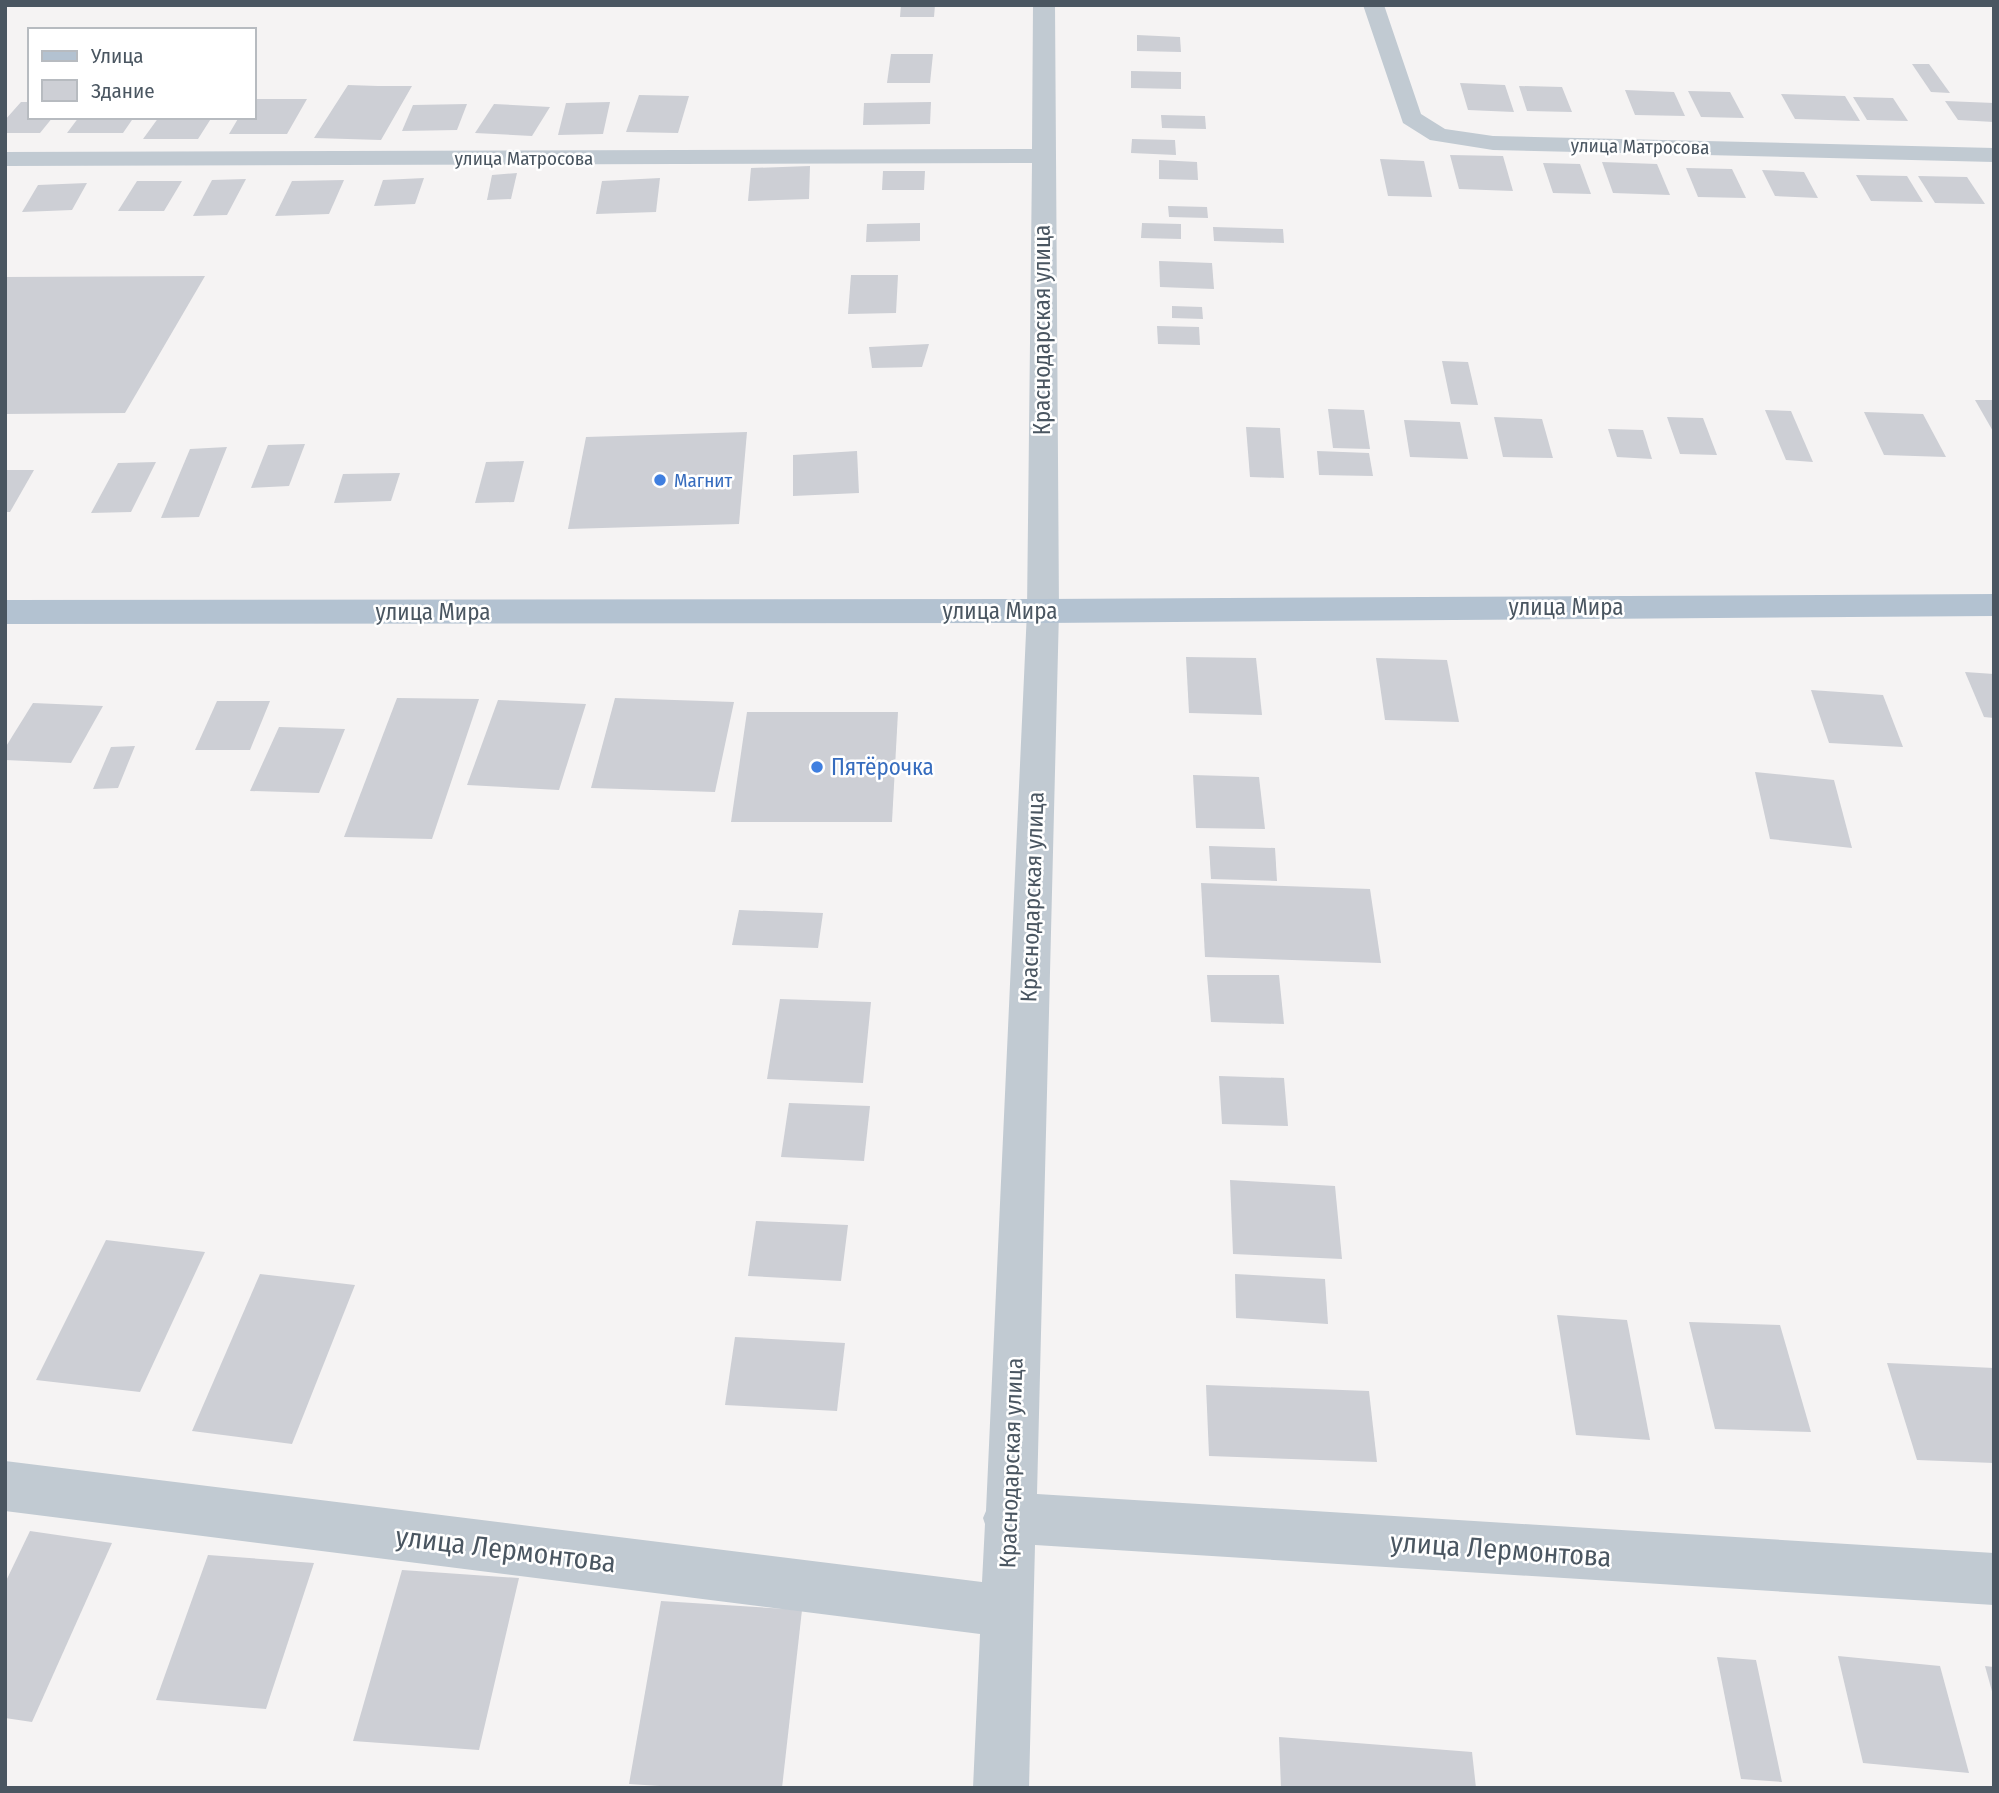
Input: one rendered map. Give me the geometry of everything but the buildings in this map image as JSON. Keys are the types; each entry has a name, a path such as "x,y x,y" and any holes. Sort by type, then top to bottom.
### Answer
{"main road":[{"name":"улица Мира","path":"5,612 1043,611 1994,604"}],"street":[{"name":"Краснодарская улица","path":"1000,1788 1043,611 1044,5"},
{"name":"улица Матросова","path":"1373,5 1411,118 1438,135 1493,143 1994,155"},
{"name":"улица Матросова","path":"5,159 1042,156"},
{"name":"улица Лермонтова","path":"5,1486 1006,1611"},
{"name":"улица Лермонтова","path":"1008,1518 1994,1579"}],"place":[{"name":"Магнит","path":"660,480"},
{"name":"Пятёрочка","path":"817,767"}]}
